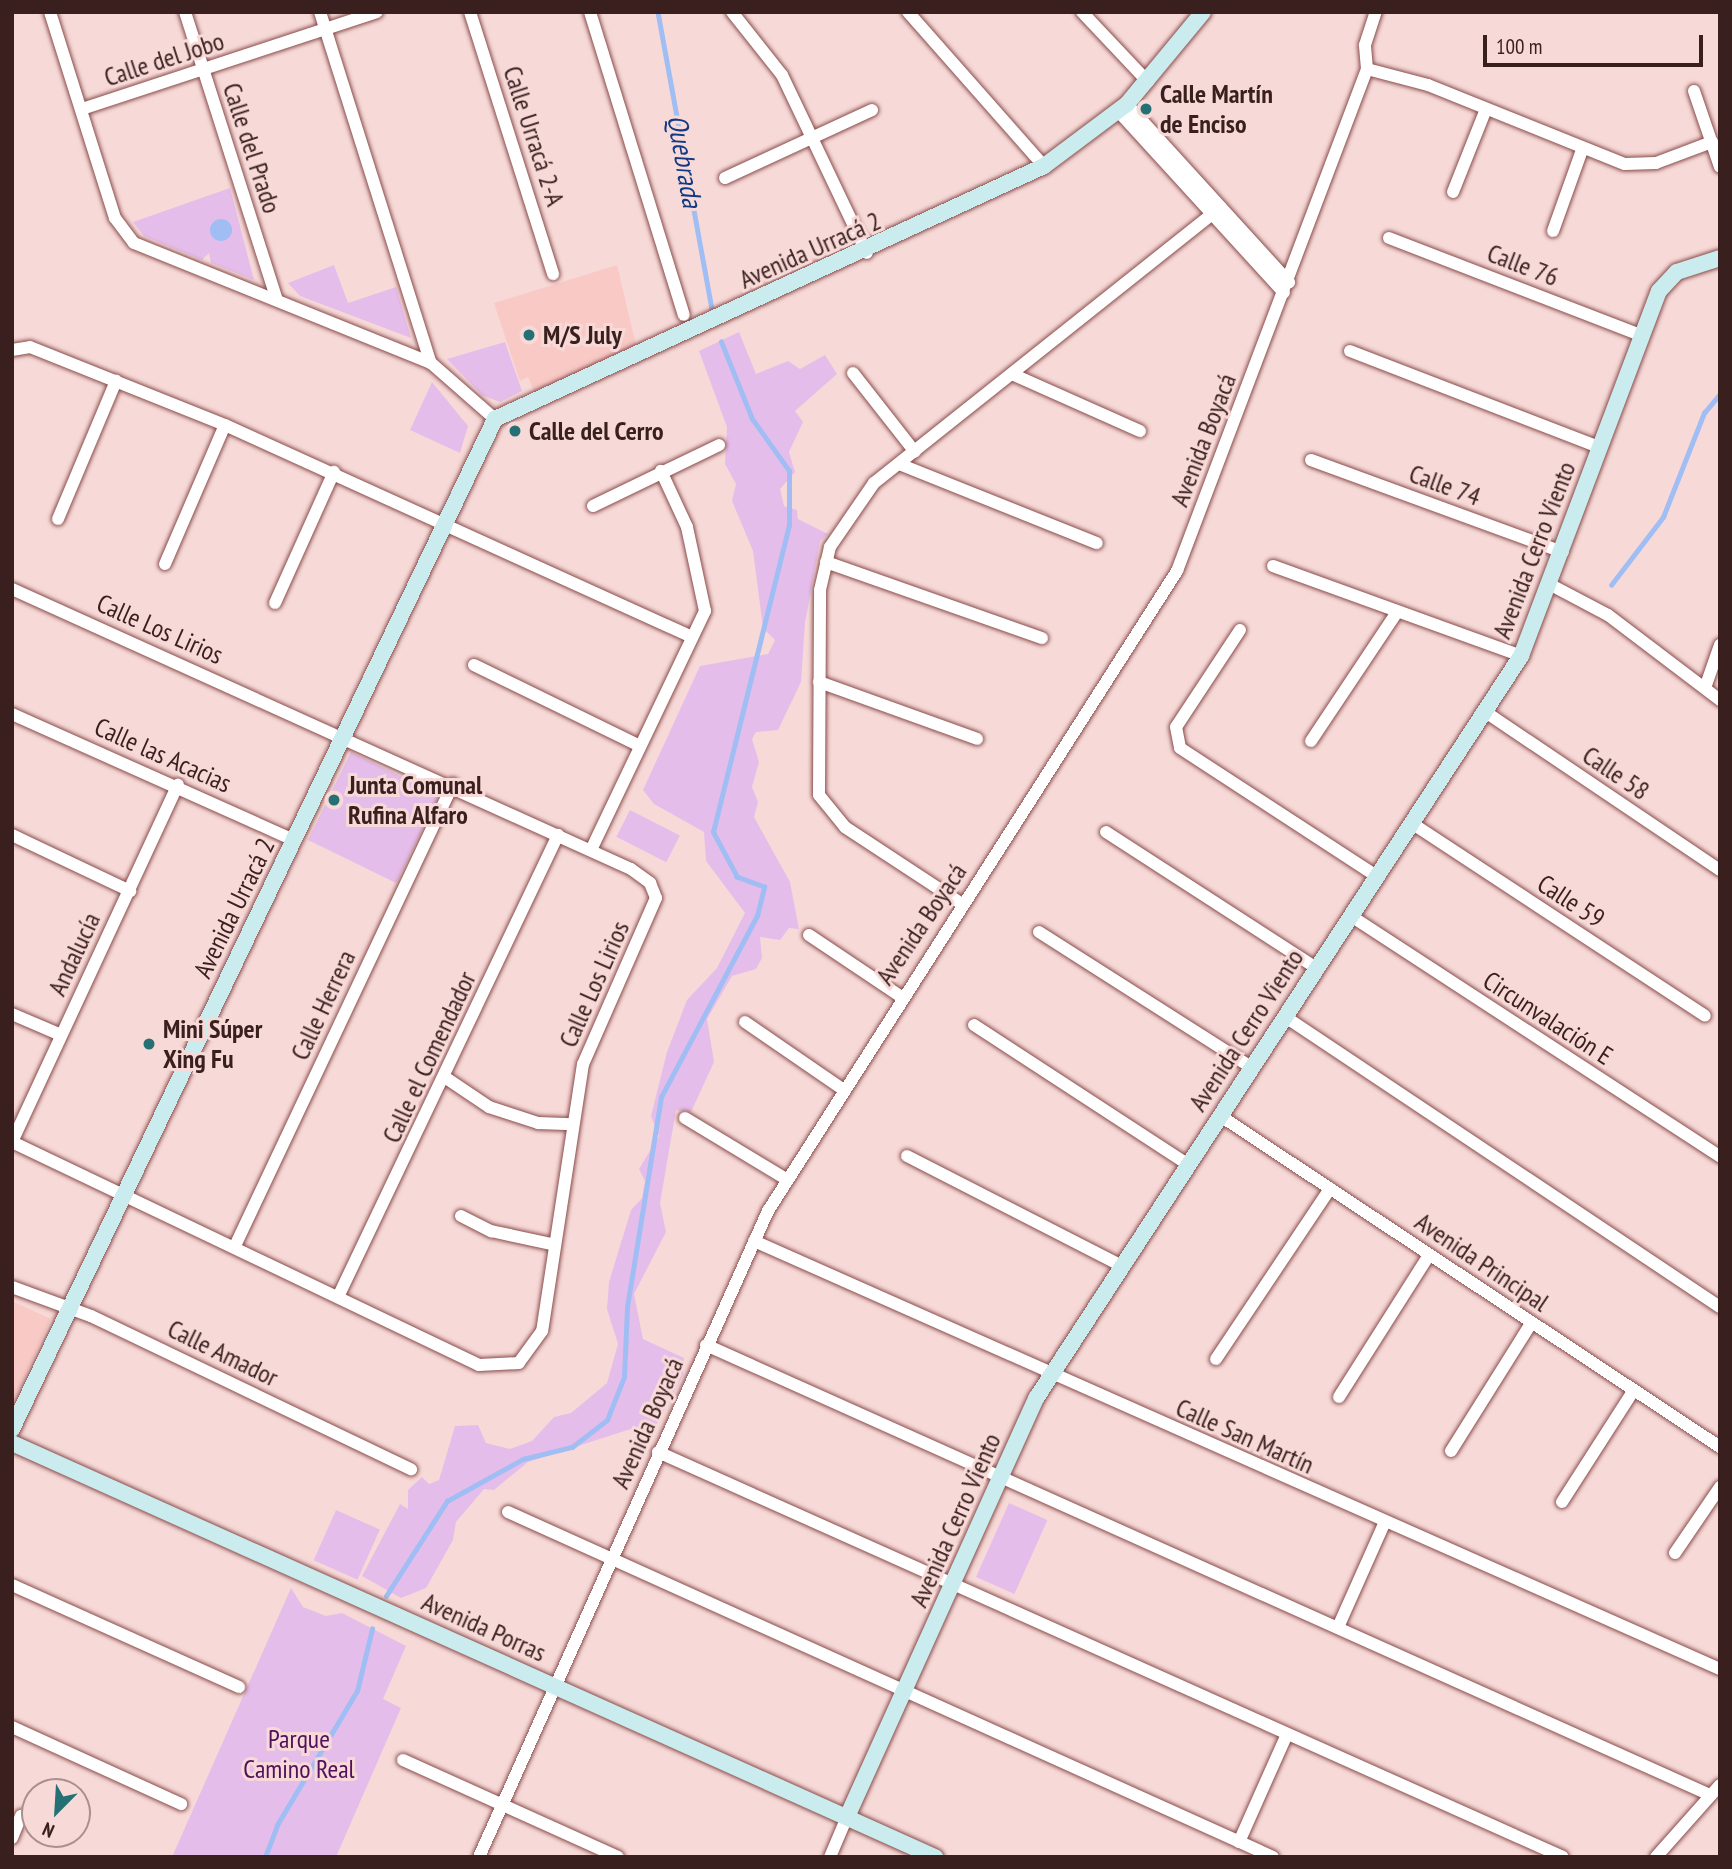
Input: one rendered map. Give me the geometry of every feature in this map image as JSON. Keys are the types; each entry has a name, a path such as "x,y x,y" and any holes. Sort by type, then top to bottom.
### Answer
{"street":[{"path":"50,12 85,108 115,218 134,243 276,298 431,363 495,419"},
{"name":"Calle del Prado","path":"185,12 276,298"},
{"path":"320,12 431,363"},
{"name":"Calle del Jobo","path":"85,108 326,31 377,12"},
{"name":"Calle Urracá 2-A","path":"470,12 553,274"},
{"path":"590,12 684,315"},
{"path":"732,12 782,75 816,138 867,253"},
{"path":"908,12 1044,166"},
{"path":"1082,12 1148,82"},
{"name":"Avenida Urracá 2","path":"12,1429 495,419 867,253 1044,166 1123,107 1148,82 1203,12"},
{"name":"Avenida Boyacá","path":"479,1857 658,1451 754,1241 786,1179 900,996 1160,603 1287,288 1367,68 1365,46 1376,12"},
{"path":"1367,68 1486,109 1583,150 1641,167 1712,142"},
{"path":"1693,91 1720,167"},
{"path":"1123,107 1287,288"},
{"path":"1453,192 1486,109"},
{"path":"725,178 872,110"},
{"path":"1553,231 1583,150"},
{"path":"962,904 828,813 819,795 819,682 826,562 846,516 899,464 1014,375 1216,211"},
{"name":"Calle 76","path":"1390,238 1640,335"},
{"name":"Avenida Cerro Viento","path":"830,1857 1001,1476 1051,1374 1284,1016 1487,713 1521,656 1551,585 1640,335 1666,280 1720,258"},
{"path":"12,350 30,347 225,425 446,523 692,638"},
{"path":"1350,351 1599,447"},
{"path":"853,373 915,452"},
{"path":"1014,375 1140,431"},
{"path":"58,519 116,381"},
{"path":"165,564 225,425"},
{"path":"593,506 719,445"},
{"name":"Calle 74","path":"1311,460 1563,552"},
{"path":"899,464 1097,543"},
{"path":"591,850 705,611 687,527 661,471"},
{"path":"275,603 334,472"},
{"path":"826,562 1042,638"},
{"path":"1273,566 1521,656"},
{"path":"1551,585 1608,615 1720,700"},
{"name":"Calle Los Lirios","path":"12,589 344,734 591,850 643,877 656,898 589,1045 551,1244 542,1331 528,1357 507,1368 479,1365 125,1193 12,1142"},
{"path":"1311,741 1397,612"},
{"path":"1240,630 1176,727 1180,748 1378,877"},
{"path":"1705,688 1720,645"},
{"path":"474,665 640,746"},
{"path":"819,682 977,739"},
{"name":"Calle 58","path":"1487,713 1720,870"},
{"name":"Calle las Acacias","path":"12,714 178,785 294,840"},
{"name":"Calle Herrera","path":"235,1246 453,784"},
{"name":"Andalucía","path":"12,1142 178,785"},
{"name":"Calle 59","path":"1413,824 1705,1016"},
{"path":"1106,832 1316,968"},
{"path":"12,835 130,891"},
{"name":"Calle el Comendador","path":"338,1297 446,1078 558,835"},
{"name":"Circunvalación E","path":"1351,916 1720,1157"},
{"path":"1039,932 1251,1067"},
{"path":"809,935 900,996"},
{"path":"12,1014 61,1035"},
{"path":"1284,1016 1720,1307"},
{"path":"746,1022 841,1088"},
{"path":"974,1025 1187,1164"},
{"path":"446,1078 489,1107 538,1123 572,1124"},
{"name":"Avenida Principal","path":"1219,1115 1720,1447"},
{"path":"685,1118 786,1179"},
{"path":"907,1156 1120,1265"},
{"path":"1216,1359 1330,1189"},
{"path":"461,1216 491,1231 551,1244"},
{"name":"Calle San Martín","path":"754,1241 1384,1524 1720,1669"},
{"path":"1339,1396 1429,1255"},
{"name":"Calle Amador","path":"12,1287 69,1309 411,1469"},
{"path":"1451,1451 1532,1322"},
{"path":"706,1345 1715,1790 1656,1857"},
{"path":"1562,1502 1634,1390"},
{"name":"Avenida Porras","path":"12,1443 935,1857"},
{"path":"658,1451 1563,1857"},
{"path":"1675,1553 1720,1487"},
{"path":"508,1512 1273,1857"},
{"path":"1339,1625 1384,1524"},
{"path":"12,1585 239,1687"},
{"path":"12,1727 181,1804"},
{"path":"1239,1842 1287,1734"},
{"path":"403,1760 618,1857"},
{"path":"12,1838 21,1816"}],"shaded area":[{"path":"617,265 637,349 534,392 528,377 520,381 494,303"},
{"path":"12,1301 51,1319 12,1405"}],"green space":[{"path":"230,188 254,280 211,263 209,253 202,260 144,236 133,222"},
{"path":"334,265 348,303 396,287 411,338 300,296 288,283"},
{"path":"739,332 756,374 788,361 800,369 825,355 837,374 795,411 803,422 789,452 795,472 780,489 784,506 797,510 798,519 828,534 820,541 805,623 801,682 778,730 756,732 752,739 759,762 752,787 758,802 754,817 790,882 799,929 789,928 780,940 760,937 762,958 756,969 732,976 707,1019 714,1062 691,1112 676,1110 660,1203 666,1232 634,1294 643,1339 684,1358 683,1375 652,1433 640,1426 528,1462 494,1490 484,1489 456,1522 453,1540 426,1588 401,1598 362,1576 400,1504 408,1509 408,1490 422,1477 429,1484 439,1480 455,1426 478,1425 486,1443 510,1449 532,1441 554,1417 571,1413 607,1383 618,1344 607,1309 609,1282 631,1210 642,1198 645,1181 639,1169 659,1136 651,1116 667,1052 687,1000 717,968 745,913 706,861 704,832 654,804 643,790 700,666 768,654 775,640 763,628 753,551 732,501 736,484 725,464 727,427 699,351"},
{"path":"505,342 522,391 500,402 482,395 447,359"},
{"path":"432,382 468,426 460,453 410,430"},
{"path":"351,752 439,795 396,883 308,840"},
{"path":"630,810 680,835 666,862 616,837"},
{"path":"1009,1503 1047,1520 1014,1594 976,1577"},
{"path":"336,1510 380,1530 357,1580 314,1560"},
{"name":"Parque Camino Real","path":"291,1588 303,1607 326,1616 342,1613 406,1646 383,1699 401,1708 336,1857 172,1857"}],"water":[{"path":"221,219 231,226 232,230 225,240 221,241 211,234 210,230 217,220"}],"waterway":[{"name":"Quebrada","path":"658,12 712,310"},
{"path":"386,1596 447,1501 523,1459 572,1447 607,1420 624,1377 627,1307 661,1097 757,916 764,887 737,877 713,832 789,526 789,471 752,419 721,342"},
{"path":"1611,585 1663,517 1704,413 1720,394"},
{"path":"265,1857 277,1825 357,1691 372,1629"}],"place":[{"name":"Calle Martín de Enciso","path":"1146,109"},
{"name":"M/S July","path":"529,335"},
{"name":"Calle del Cerro","path":"515,431"},
{"name":"Junta Comunal Rufina Alfaro","path":"334,800"},
{"name":"Mini Súper Xing Fu","path":"149,1044"}]}
